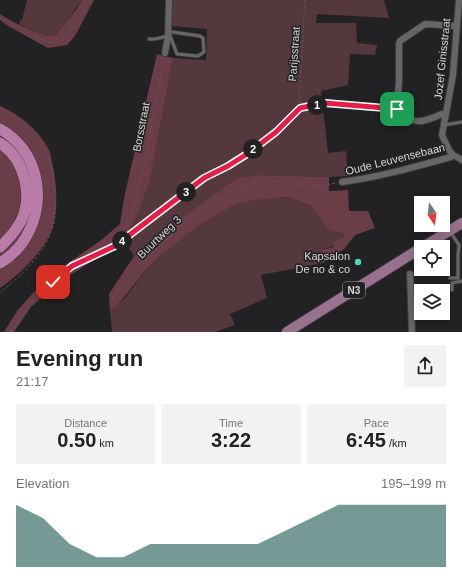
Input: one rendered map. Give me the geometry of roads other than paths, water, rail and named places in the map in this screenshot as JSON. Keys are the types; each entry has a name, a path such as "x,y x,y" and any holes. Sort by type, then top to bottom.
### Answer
{"highway":[{"path":"0,129 8,133 19,144 29,158 35,172 37,186 37,209 31,228 20,247 0,263"},
{"path":"0,143 12,154 19,164 26,185 24,211 20,223 11,237 0,247"}],"main road":[{"name":"N3","path":"450,231 462,223"},
{"name":"N3","path":"435,240 448,232"},
{"name":"N3","path":"287,332 414,253"}],"street":[{"path":"165,53 168,33 169,0"},
{"name":"Jozef Ginisstraat","path":"459,0 453,75 442,135 443,140 449,150 453,155 462,160"},
{"path":"445,115 442,114 420,122 414,122 401,114 397,109 399,44 400,41 425,24 456,26"},
{"path":"325,103 397,109"},
{"name":"Oude Leuvensebaan","path":"342,182 361,180 451,157 453,155"},
{"path":"410,274 412,332"}],"lane":[{"path":"149,39 155,40 168,33 172,32 200,36 203,38 204,52 198,56 177,54 168,33"},
{"path":"443,125 462,122"},
{"path":"450,231 459,245 458,278 450,278"},
{"path":"452,290 453,282 462,282"}],"place":[{"name":"Kapsalon De no & co","path":"358,262"}]}
